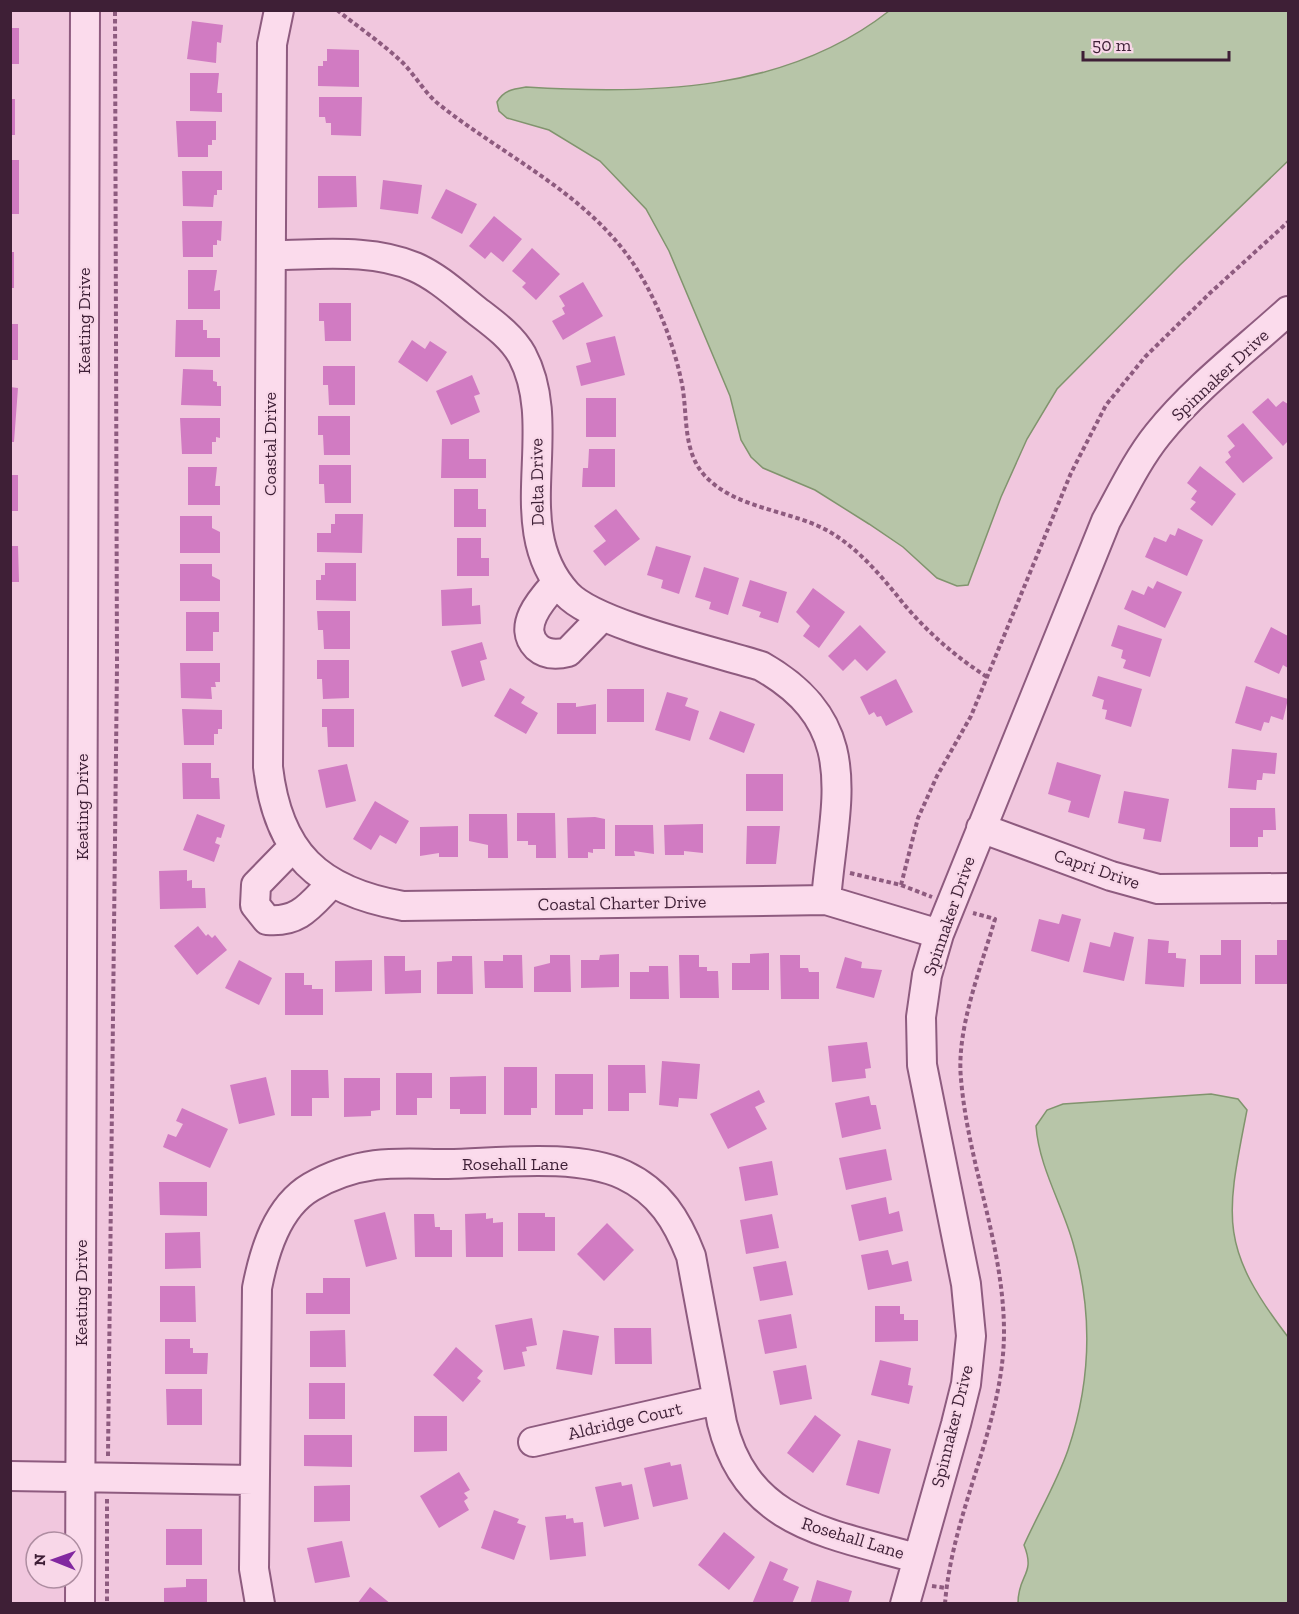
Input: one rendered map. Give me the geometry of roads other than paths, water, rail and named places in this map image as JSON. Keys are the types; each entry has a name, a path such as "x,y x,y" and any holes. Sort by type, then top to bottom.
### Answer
{"street":[{"name":"Keating Drive","path":"80,1604 85,10"},
{"name":"Coastal Drive","path":"279,10 272,44 268,767 280,825 312,865"},
{"name":"Delta Drive","path":"272,255 366,255 392,259 416,267 440,281 508,337 522,355 533,381 536,410 536,518 539,543 557,582 578,604 602,616 761,666 785,679 805,699 823,723 834,748 837,771 826,900"},
{"name":"Spinnaker Drive","path":"905,1604 966,1384 971,1336 966,1284 922,1065 921,1017 927,975 939,934 1106,521 1134,469 1157,436 1184,405 1288,311"},
{"path":"557,582 537,605 529,627 533,642 539,649 548,654 568,652 602,616"},
{"name":"Capri Drive","path":"981,828 1111,876 1158,889 1288,888"},
{"name":"Coastal Charter Drive","path":"312,865 347,892 403,906 826,900 939,934"},
{"name":"Rosehall Lane","path":"260,1604 254,1569 253,1480 257,1288 263,1257 275,1228 309,1188 341,1173 376,1165 570,1164 593,1166 623,1174 649,1190 668,1208 691,1256 717,1400 730,1450 743,1475 766,1502 795,1521 916,1558"},
{"name":"Aldridge Court","path":"532,1442 717,1400"},
{"path":"10,1476 253,1480"}]}
